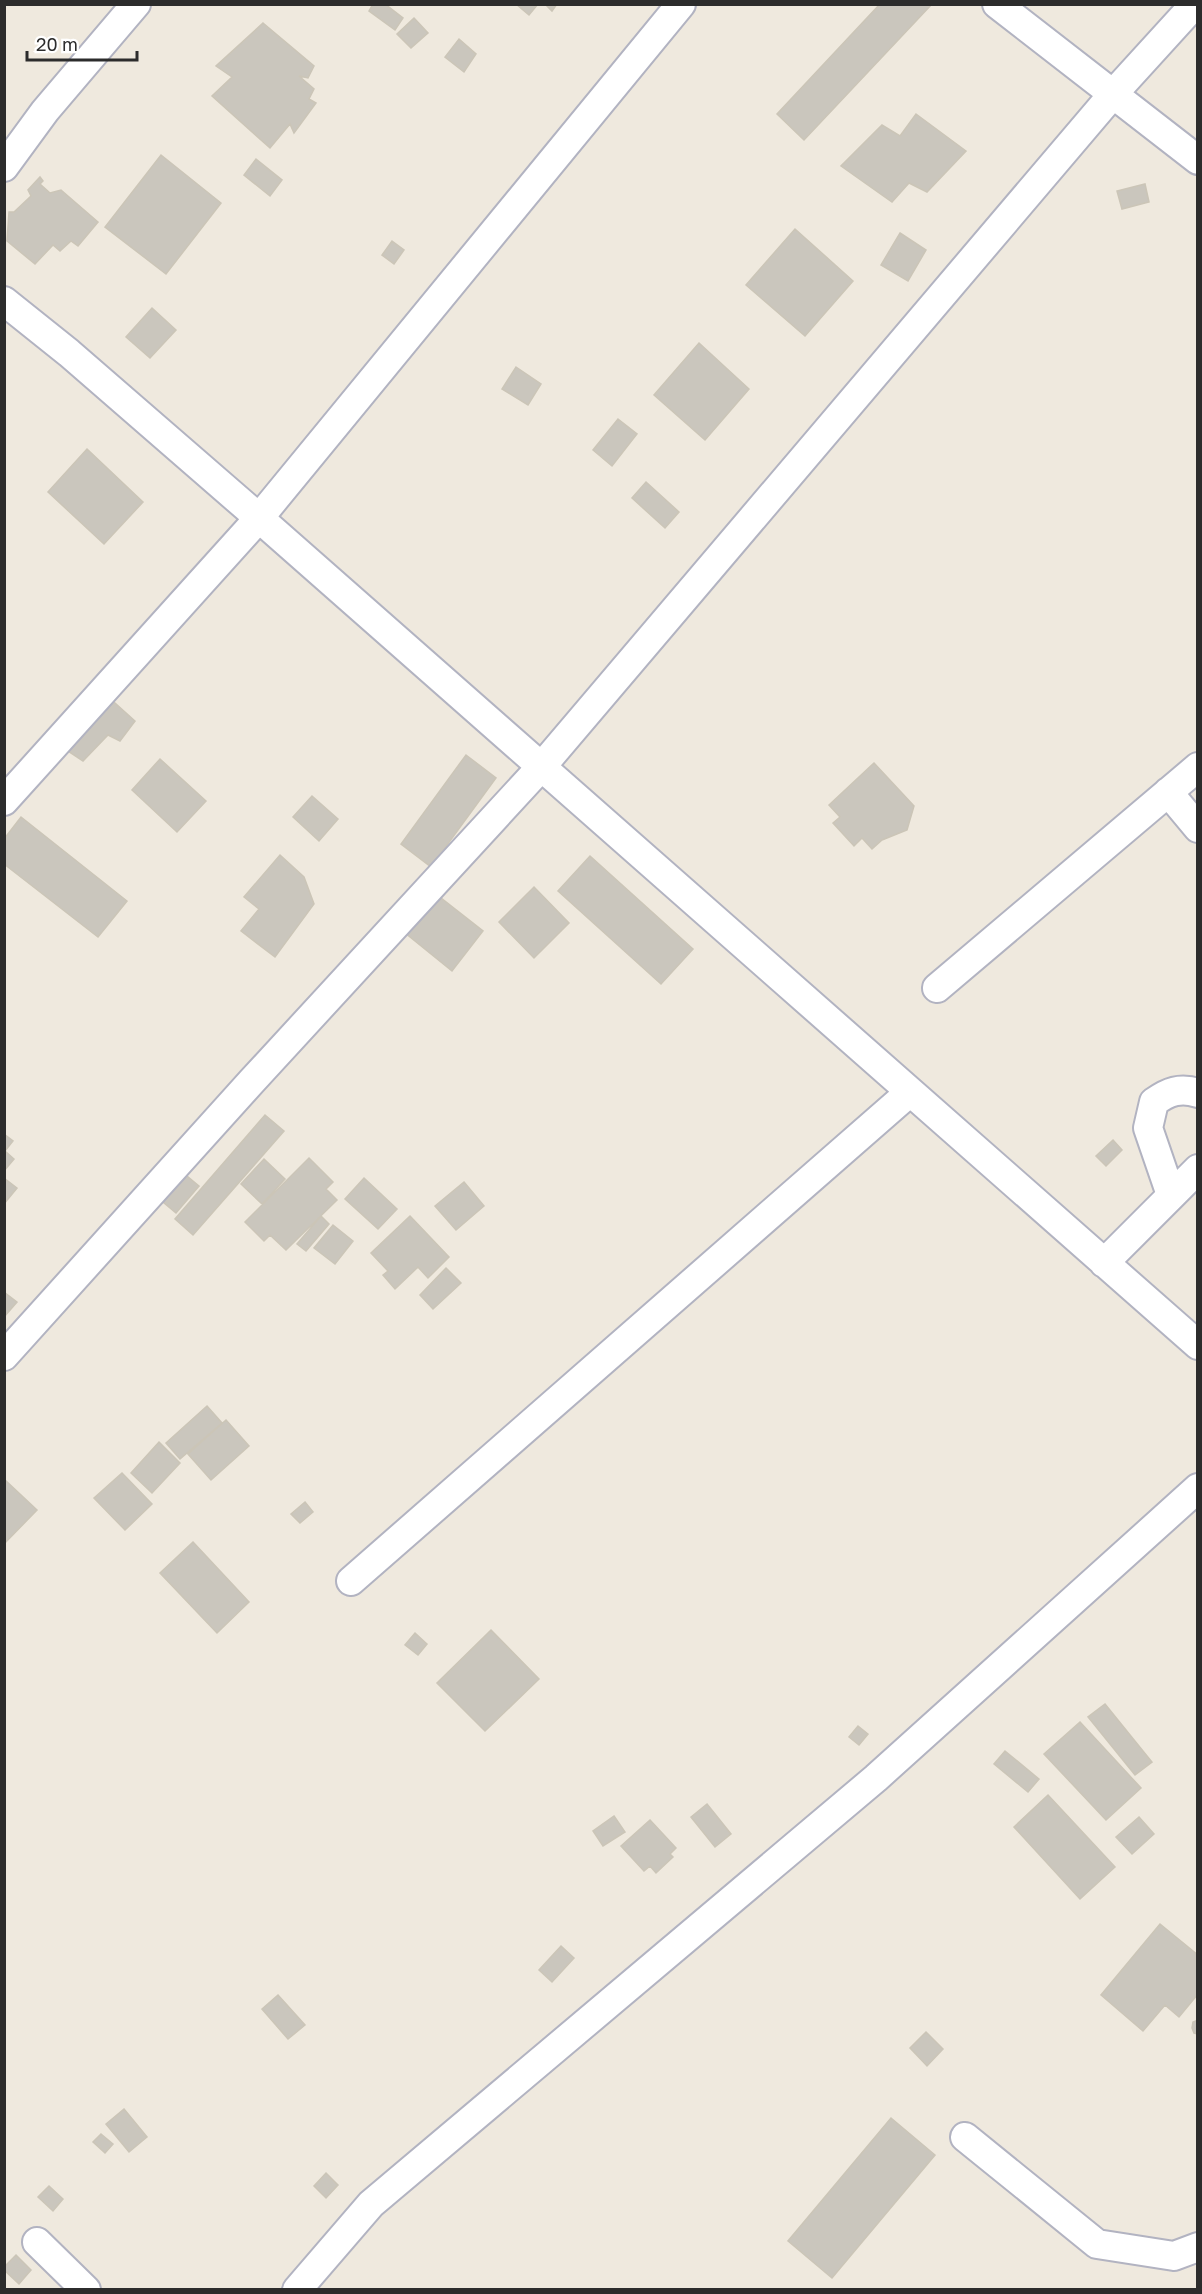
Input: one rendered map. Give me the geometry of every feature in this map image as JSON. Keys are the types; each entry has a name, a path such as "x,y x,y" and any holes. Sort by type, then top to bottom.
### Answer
{"street":[{"path":"4,167 45,111 136,4"},
{"path":"4,801 259,518 681,4"},
{"path":"997,4 1197,160"},
{"path":"4,1356 252,1081 542,766 1113,94 1195,4"},
{"path":"4,301 69,352 259,518 1197,1345"},
{"path":"937,988 1197,767"},
{"path":"1168,792 1197,828"},
{"path":"1171,1196 1148,1128 1154,1102 1167,1092 1188,1090 1197,1093"},
{"path":"351,1581 910,1092"},
{"path":"1104,1263 1197,1169"},
{"path":"297,2289 371,2205 876,1778 1197,1488"},
{"path":"965,2138 1097,2244 1174,2256 1197,2247"},
{"path":"37,2242 86,2289"}],"building":[{"path":"373,4 385,4 403,18 395,30 369,11"},
{"path":"516,4 538,4 529,15"},
{"path":"545,4 557,4 552,11"},
{"path":"880,4 932,4 804,140 777,114"},
{"path":"414,18 428,33 411,48 397,34"},
{"path":"263,23 314,66 308,78 299,76 314,89 309,99 316,103 294,133 290,124 270,148 212,96 232,77 216,66"},
{"path":"459,39 476,54 464,72 445,57"},
{"path":"916,114 966,151 927,192 909,183 892,202 841,166 882,125 900,136"},
{"path":"161,155 221,203 166,274 105,227"},
{"path":"256,159 282,180 270,196 244,175"},
{"path":"40,177 43,181 40,184 50,193 61,190 98,222 78,246 71,241 60,251 53,245 35,264 7,241 9,212 14,212 31,196 28,190"},
{"path":"1145,184 1149,202 1122,209 1117,191"},
{"path":"795,229 853,281 805,336 746,285"},
{"path":"900,233 926,250 908,281 881,265"},
{"path":"392,241 404,250 394,264 382,255"},
{"path":"152,308 176,330 150,358 126,337"},
{"path":"699,343 749,389 705,440 654,395"},
{"path":"516,367 541,384 528,405 502,389"},
{"path":"618,419 637,434 612,466 593,450"},
{"path":"87,449 143,502 104,544 48,492"},
{"path":"646,482 679,512 665,528 632,498"},
{"path":"105,694 135,721 120,741 108,735 83,761 59,745"},
{"path":"466,755 496,778 431,867 401,844"},
{"path":"160,759 206,801 177,832 132,790"},
{"path":"874,763 914,806 907,830 882,840 872,849 862,838 854,846 833,823 840,817 829,805"},
{"path":"312,796 338,819 319,841 293,817"},
{"path":"21,817 127,901 98,937 4,864 4,839"},
{"path":"280,855 304,877 314,904 275,957 241,931 259,909 244,897"},
{"path":"590,856 693,949 661,984 558,891"},
{"path":"534,887 569,923 534,958 499,922"},
{"path":"436,894 483,931 452,971 405,933"},
{"path":"265,1115 284,1131 193,1235 175,1219"},
{"path":"4,1134 13,1141 5,1151 14,1159 4,1171"},
{"path":"1113,1140 1122,1150 1106,1166 1096,1156"},
{"path":"309,1158 333,1182 326,1189 337,1200 286,1250 270,1235 264,1241 245,1222"},
{"path":"264,1159 285,1179 262,1204 241,1184"},
{"path":"181,1171 199,1186 176,1213 158,1198"},
{"path":"4,1178 17,1188 4,1204"},
{"path":"364,1178 397,1209 378,1229 345,1199"},
{"path":"464,1182 484,1206 456,1230 435,1206"},
{"path":"321,1216 329,1224 306,1251 297,1244"},
{"path":"410,1216 449,1257 428,1278 418,1267 395,1289 383,1275 388,1271 371,1253"},
{"path":"333,1225 353,1241 335,1264 314,1248"},
{"path":"446,1268 461,1283 433,1309 420,1295"},
{"path":"4,1292 17,1302 4,1317"},
{"path":"207,1406 222,1423 180,1459 166,1443"},
{"path":"226,1420 249,1446 211,1480 188,1454"},
{"path":"159,1442 180,1463 152,1493 131,1473"},
{"path":"122,1473 152,1504 125,1530 94,1498"},
{"path":"4,1479 37,1510 4,1544"},
{"path":"305,1502 313,1512 300,1523 291,1514"},
{"path":"193,1542 249,1602 217,1633 160,1573"},
{"path":"491,1630 539,1679 485,1731 437,1683"},
{"path":"415,1633 427,1644 418,1655 405,1645"},
{"path":"1105,1704 1152,1762 1135,1775 1088,1717"},
{"path":"1080,1722 1141,1788 1106,1820 1044,1754"},
{"path":"858,1726 868,1734 859,1745 849,1737"},
{"path":"1005,1751 1039,1779 1028,1792 994,1764"},
{"path":"1048,1795 1115,1867 1080,1899 1014,1827"},
{"path":"707,1804 731,1834 715,1847 691,1817"},
{"path":"614,1816 625,1832 603,1846 593,1831"},
{"path":"1139,1817 1154,1834 1132,1854 1116,1837"},
{"path":"650,1820 676,1848 670,1854 673,1857 656,1873 650,1866 644,1871 621,1846"},
{"path":"1160,1924 1198,1955 1198,1994 1179,2017 1165,2005 1143,2031 1101,1995"},
{"path":"561,1946 574,1958 552,1982 539,1970"},
{"path":"278,1995 305,2025 288,2039 262,2009"},
{"path":"1198,2020 1198,2034 1194,2033 1192,2028 1193,2022"},
{"path":"926,2032 943,2049 927,2066 910,2048"},
{"path":"124,2109 147,2137 129,2152 106,2124"},
{"path":"891,2118 935,2155 832,2278 788,2241"},
{"path":"101,2134 113,2144 105,2153 93,2142"},
{"path":"326,2173 338,2185 326,2198 314,2186"},
{"path":"49,2186 63,2199 53,2211 38,2197"},
{"path":"16,2255 31,2270 19,2284 4,2270 4,2267"}]}
